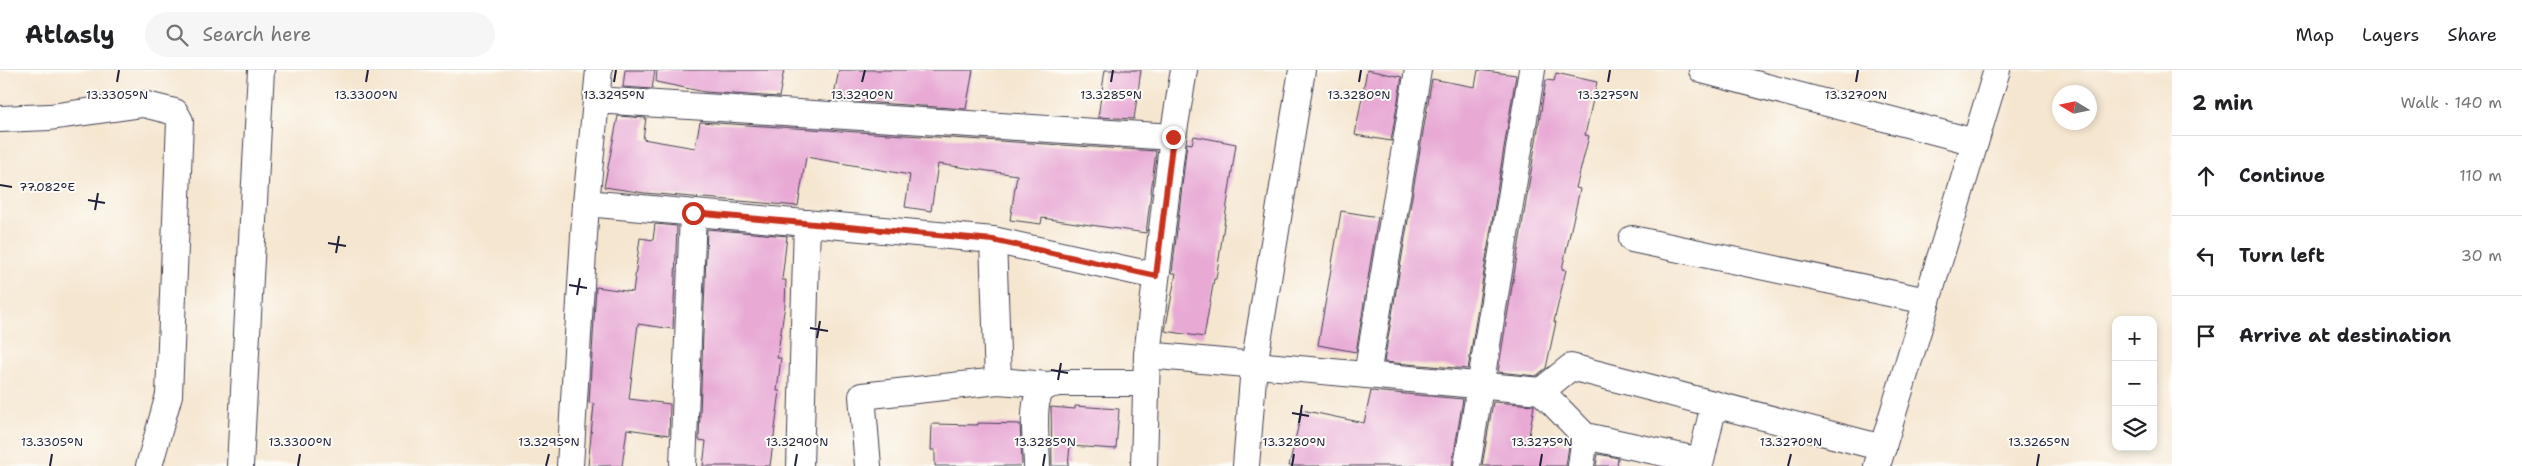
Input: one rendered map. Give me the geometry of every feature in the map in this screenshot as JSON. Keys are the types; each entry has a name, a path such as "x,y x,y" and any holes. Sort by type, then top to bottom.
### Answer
{"street":[{"path":"240,466 261,70"},
{"path":"570,466 586,203 599,70"},
{"path":"1144,466 1147,355 1173,137 1184,70"},
{"path":"1246,466 1254,366 1302,70"},
{"path":"1367,375 1418,70"},
{"path":"1466,466 1532,70"},
{"path":"1702,70 1975,142"},
{"path":"1541,391 1571,367 1714,404 1880,457 1997,70"},
{"path":"596,100 1173,137"},
{"path":"0,120 50,117 143,104 175,112 180,121 169,395 149,466"},
{"path":"586,203 993,240 1156,276"},
{"path":"683,466 693,213"},
{"path":"800,466 807,223"},
{"path":"1632,238 1927,301"},
{"path":"993,240 998,381"},
{"path":"1147,355 1478,387 1541,391 1585,436 1701,464 1714,404"},
{"path":"868,466 862,396 998,381 1048,385 1059,383 1146,383"},
{"path":"1037,466 1036,404 1040,392 1048,385"},
{"path":"1581,466 1585,436"}],"building":[{"path":"625,70 655,70 652,89 623,87"},
{"path":"657,70 784,70 779,97 705,92 656,82"},
{"path":"839,70 973,70 966,109 833,100"},
{"path":"1105,70 1141,70 1134,119 1098,117"},
{"path":"1367,70 1402,77 1391,141 1355,135"},
{"path":"1478,70 1516,75 1468,369 1384,362 1432,79 1475,87"},
{"path":"1556,73 1597,82 1585,135 1589,136 1576,188 1580,189 1562,269 1566,270 1554,322 1556,322 1546,368 1536,376 1498,372 1546,80 1554,81"},
{"path":"618,116 646,118 643,139 695,148 700,122 1156,151 1146,233 1042,218 1041,224 1010,220 1017,175 938,164 931,211 905,207 910,175 806,157 798,206 645,193 604,187"},
{"path":"1194,136 1236,144 1216,279 1214,279 1204,337 1165,331 1176,273 1172,273 1187,143 1192,144"},
{"path":"1341,211 1378,217 1356,352 1318,345"},
{"path":"655,224 677,226 673,329 638,324 629,399 670,404 669,435 627,429 622,466 588,466 594,404 589,403 596,287 633,292 640,238 653,240"},
{"path":"707,229 787,236 782,280 786,280 785,305 777,358 781,358 777,391 780,391 770,466 703,466 706,441 699,440"},
{"path":"1371,391 1463,399 1452,466 1289,466 1302,410 1364,423"},
{"path":"1493,402 1534,405 1529,436 1569,445 1566,466 1482,466"},
{"path":"1075,406 1119,409 1116,449 1070,446 1068,466 1052,466 1051,407 1075,409"},
{"path":"978,423 1020,424 1022,464 1020,466 935,466 935,450 931,450 932,424 978,425"},
{"path":"1598,454 1618,458 1617,466 1596,466"}],"route":[{"path":"693,213 993,240 1156,276 1173,137"}]}
